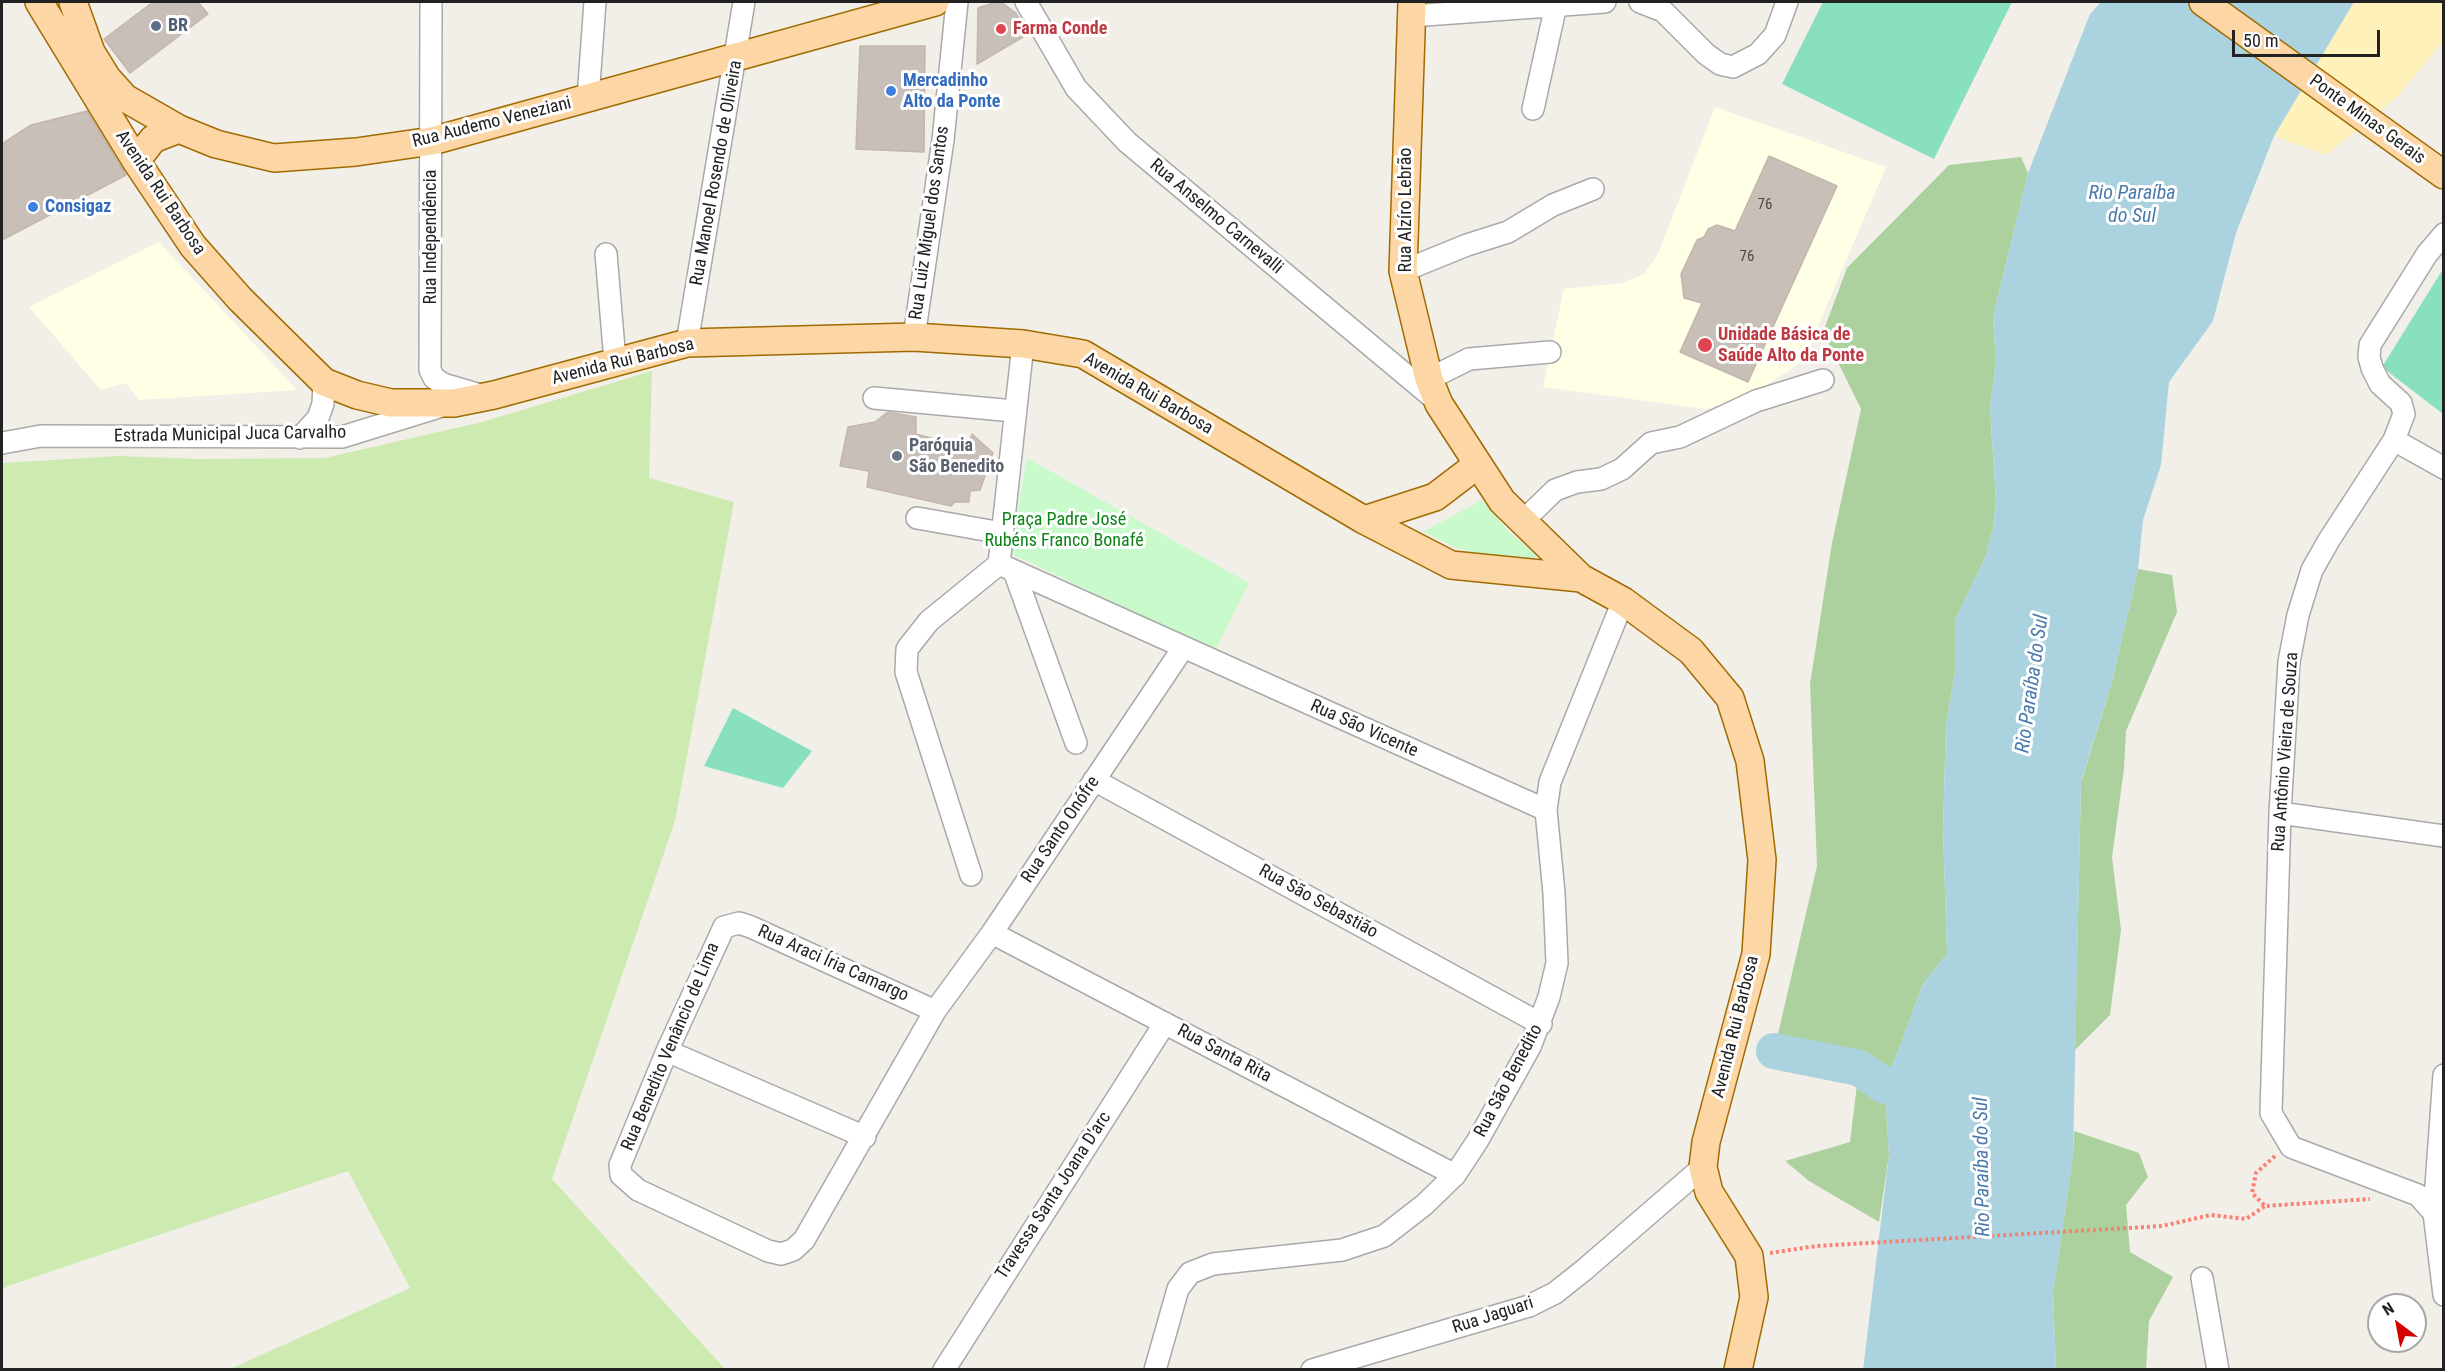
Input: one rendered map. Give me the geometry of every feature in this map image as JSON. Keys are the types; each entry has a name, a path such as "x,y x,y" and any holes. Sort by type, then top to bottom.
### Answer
{"main road":[{"name":"Avenida Rui Barbosa","path":"39,2 136,161 193,246 240,299 324,382 357,395 391,403 454,403 488,397 687,343 914,337 1023,344 1083,354 1364,520 1451,565 1581,578 1623,601 1691,651 1730,698 1750,761 1762,860 1756,954 1706,1142 1703,1167 1709,1192 1749,1256"},
{"name":"Rua Audemo Veneziani","path":"73,2 91,52 107,78 124,98 179,129 216,144 274,158 356,152 432,141 935,2"},
{"name":"Ponte Minas Gerais","path":"2203,2 2444,175"},
{"name":"Rua Alzíro Lebrão","path":"1411,9 1403,271 1429,379 1439,404 1502,501 1581,578"},
{"path":"136,161 153,139 179,129"},
{"path":"1364,520 1435,497 1477,465"},
{"path":"1738,1370 1754,1297 1749,1256"}],"street":[{"name":"Rua Independência","path":"431,2 430,370 434,378 443,384 488,397"},
{"path":"588,98 595,2"},
{"name":"Rua Manoel Rosendo de Oliveira","path":"687,343 737,57 744,2"},
{"name":"Rua Luiz Miguel dos Santos","path":"914,337 944,140 957,2"},
{"name":"Rua Anselmo Carnevalli","path":"1026,2 1076,88 1127,142 1439,404"},
{"path":"1411,9 1605,2"},
{"path":"1640,2 1663,11 1706,54 1720,64 1733,67 1758,54 1775,35 1786,2"},
{"path":"1533,109 1556,5"},
{"path":"1403,271 1467,245 1508,232 1553,205 1593,189"},
{"name":"Rua Antônio Vieira de Souza","path":"2291,1147 2271,1113 2280,813 2289,662 2298,615 2312,570 2394,440 2404,414 2401,403 2380,384 2368,357 2370,345 2427,254 2444,234"},
{"path":"606,254 615,361"},
{"path":"1023,344 1002,532 1007,567 1076,743"},
{"path":"1429,379 1469,359 1551,352"},
{"path":"1522,522 1555,490 1577,482 1601,479 1622,469 1651,443 1680,438 1756,401 1823,380"},
{"path":"300,438 318,418 323,404 324,382"},
{"path":"874,398 1014,411"},
{"name":"Estrada Municipal Juca Carvalho","path":"2,443 41,436 342,437 454,403"},
{"path":"2394,440 2444,468"},
{"path":"916,518 1002,532"},
{"path":"1007,567 1183,648"},
{"path":"971,875 906,672 907,650 929,621 1007,567"},
{"name":"Rua São Benedito","path":"1155,1370 1178,1289 1190,1273 1213,1264 1342,1250 1384,1236 1424,1205 1455,1174 1478,1140 1541,1024 1557,963 1554,893 1546,810 1550,782 1623,601"},
{"name":"Rua Santo Onófre","path":"621,1175 638,1191 768,1251 781,1254 793,1250 804,1240 865,1137 935,1011 992,933 1183,648"},
{"name":"Rua São Vicente","path":"1183,648 1546,810"},
{"name":"Rua São Sebastião","path":"1094,780 1541,1024"},
{"path":"2280,813 2444,836"},
{"name":"Rua Araci Íria Camargo","path":"730,924 739,923 751,927 935,1011"},
{"name":"Rua Benedito Venâncio de Lima","path":"621,1175 620,1165 666,1051 718,935 730,924"},
{"name":"Rua Santa Rita","path":"992,933 1455,1174"},
{"name":"Travessa Santa Joana D'arc","path":"944,1370 1165,1023"},
{"path":"666,1051 865,1137"},
{"path":"2444,1075 2439,1214 2444,1295"},
{"path":"2291,1147 2418,1195 2439,1214"},
{"name":"Rua Jaguari","path":"1312,1370 1529,1306 1555,1293 1703,1167"},
{"path":"2202,1278 2218,1370"}],"path":[{"path":"2265,1206 2252,1193 2256,1173 2277,1155 2291,1147"},
{"path":"1749,1256 1816,1246 2162,1226 2211,1215 2246,1219 2265,1206 2371,1199"}],"shaded area":[{"path":"1715,107 1886,167 1803,361 1753,394 1706,409 1543,387 1564,289 1623,283 1644,274 1658,254"},
{"path":"159,242 297,390 139,400 126,383 101,390 29,307"}],"green space":[{"path":"1823,2 2012,2 1934,159 1782,84"},
{"path":"2021,157 2028,173 1993,317 1996,361 1990,408 1996,501 1993,529 1986,556 1955,620 1955,673 1946,725 1943,830 1947,954 1923,984 1885,1086 1889,1155 1879,1222 1809,1181 1785,1161 1850,1142 1859,1068 1774,1051 1817,866 1810,684 1832,543 1861,409 1823,332 1847,268 1949,165"},
{"path":"2443,269 2443,414 2382,367"},
{"path":"652,371 649,478 734,502 675,821 552,1179 725,1369 230,1369 410,1288 348,1171 8,1286 2,1290 2,463 119,456 197,459 325,458 482,422"},
{"name":"Praça Padre José Rubéns Franco Bonafé","path":"1027,458 1249,583 1215,651 1010,553"},
{"path":"1482,500 1510,533 1539,556 1525,560 1495,557 1457,548 1423,532"},
{"path":"2138,569 2172,575 2177,612 2126,731 2124,769 2112,857 2121,930 2110,1015 2075,1050 2081,782 2111,686"},
{"path":"733,708 812,751 783,788 704,766"},
{"path":"2074,1131 2139,1153 2148,1177 2126,1205 2130,1252 2173,1277 2149,1321 2146,1369 2056,1370 2053,1293 2073,1156"}],"sand":[{"path":"2354,2 2443,2 2443,42 2397,97 2326,155 2274,136"}],"water":[{"name":"Rio Paraíba do Sul","path":"2101,2 2354,2 2274,136 2236,233 2213,321 2169,382 2161,465 2143,520 2138,569 2111,686 2081,781 2073,1156 2053,1293 2056,1369 1863,1370 1889,1155 1885,1086 1923,984 1947,954 1943,830 1946,725 1955,673 1955,620 1986,556 1993,529 1996,501 1990,408 1996,361 1993,317 2028,173 2090,14"}],"building":[{"name":"BR","path":"153,2 198,2 208,14 130,73 104,39"},
{"name":"Farma Conde","path":"1001,2 1016,13 1028,34 977,64 978,8"},
{"name":"Mercadinho Alto da Ponte","path":"860,46 925,46 924,152 856,149"},
{"name":"Consigaz","path":"87,111 126,175 2,240 2,144 31,125"},
{"path":"1769,156 1837,186 1748,382 1680,352 1702,303 1684,298 1681,274 1697,240 1704,237 1708,229 1717,225 1735,231"},
{"name":"Paróquia São Benedito","path":"888,412 916,417 916,434 967,448 972,434 993,453 980,490 970,491 969,502 955,502 951,506 867,487 869,471 840,466 848,427 875,422"}],"waterway":[{"path":"1774,1051 1859,1068 1885,1086 1933,1075"}],"place":[{"name":"BR","path":"156,26"},
{"name":"Farma Conde","path":"1001,29"},
{"name":"Mercadinho Alto da Ponte","path":"891,91"},
{"name":"Consigaz","path":"33,207"},
{"name":"Unidade Básica de Saúde Alto da Ponte","path":"1705,345"},
{"name":"Paróquia São Benedito","path":"897,456"}]}
